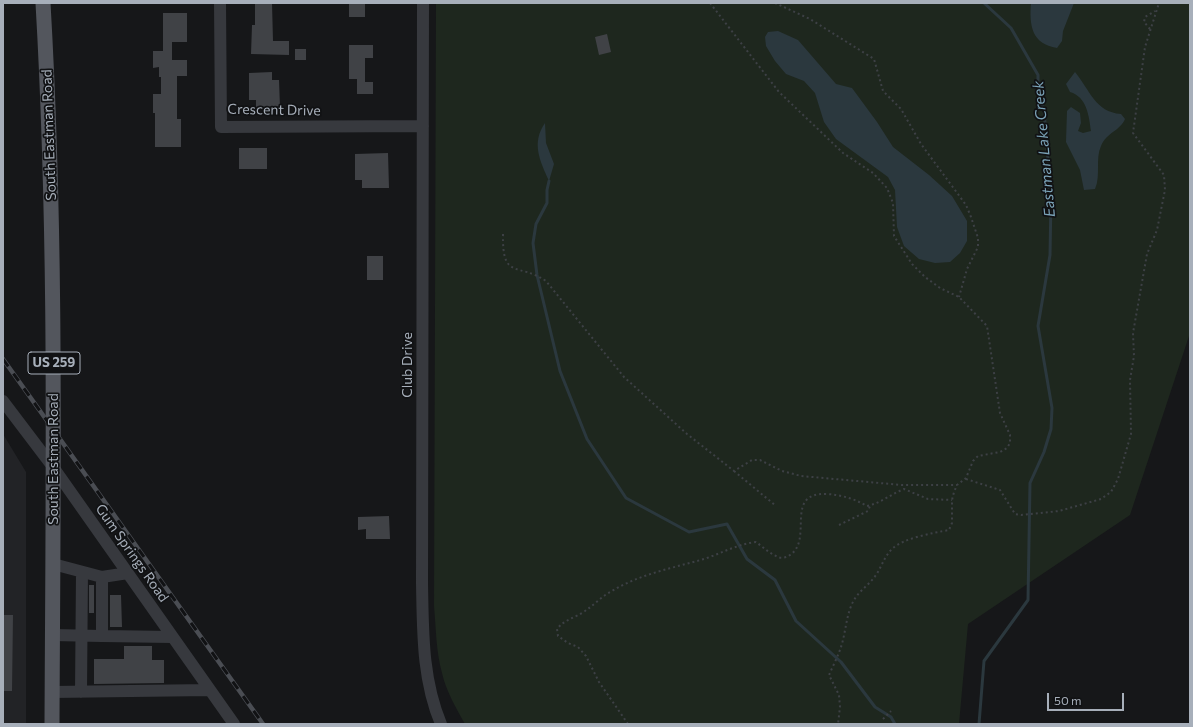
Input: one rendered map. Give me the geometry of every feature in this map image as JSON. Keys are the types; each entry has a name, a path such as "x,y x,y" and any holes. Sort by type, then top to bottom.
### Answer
{"main road":[{"name":"South Eastman Road","path":"44,3 52,217 52,724"}],"street":[{"name":"Crescent Drive","path":"220,3 221,127 423,126"},
{"name":"Club Drive","path":"422,3 422,606 425,662 434,705 442,724"},
{"name":"Gum Springs Road","path":"3,401 53,467 234,724"},
{"path":"53,564 102,577 128,573"},
{"path":"81,692 82,572"},
{"path":"102,577 102,636"},
{"path":"52,635 172,637"},
{"path":"52,692 210,690"}],"path":[{"path":"710,3 779,92 825,137 843,153 873,173 887,188 893,203 894,236 912,264 940,288 959,297 987,326 1000,412 1010,436 1010,443 1007,448 1000,452 978,456 973,461 966,478 957,485 952,500 952,523 949,530 905,541 892,549 885,557 876,575 854,601 843,633 841,646 829,675 839,694 840,707 838,724"},
{"path":"775,3 810,19 874,58 883,91 901,109 921,144 966,205 978,238 978,247 966,269 959,297"},
{"path":"966,478 1000,490 1015,514 1023,515 1059,511 1101,499 1111,492 1118,479 1131,434 1130,380 1134,356 1133,333 1147,254 1157,230 1165,190 1164,175 1133,133 1141,65 1150,29 1159,3"},
{"path":"1150,29 1144,22 1145,17 1156,10"},
{"path":"503,234 504,256 508,264 513,269 537,275 546,281 624,376 687,434 776,506"},
{"path":"734,471 752,460 760,460 782,471 801,476 902,485 957,485"},
{"path":"839,525 868,511 870,506 891,494 904,489 928,499 952,500"},
{"path":"628,724 607,695 586,656 578,647 568,643 558,636 557,629 570,617 584,612 612,591 639,578 653,575 664,569 704,559 744,544 756,542 778,558 787,557 796,551 800,542 802,505 809,498 820,494 837,495 870,506"},
{"path":"883,719 891,711"}],"shaded area":[{"path":"436,3 1190,3 1190,333 1130,515 968,624 959,724 465,724 449,693 442,673 437,648 434,606"},
{"path":"1031,3 1074,3 1063,31 1062,41 1057,48 1042,43 1034,33 1031,19"},
{"path":"778,31 798,40 836,84 852,88 893,147 929,175 952,196 967,221 967,241 960,253 950,262 935,263 919,259 904,246 897,227 895,190 888,177 836,139 824,122 815,93 804,81 786,74 775,61 766,46 765,37 768,32"},
{"path":"1075,72 1099,105 1112,112 1121,114 1125,119 1101,146 1098,156 1098,178 1095,189 1084,190 1080,170 1066,142 1067,111 1071,107 1080,113 1081,123 1078,131 1083,133 1091,131 1088,113 1084,103 1076,94 1070,92 1066,84"},
{"path":"545,123 546,143 554,164 549,181 538,152 538,138"},
{"path":"3,434 26,472 26,724 3,724"}],"building":[{"path":"255,3 272,3 273,41 289,41 289,55 251,54 252,25 255,25"},
{"path":"349,3 365,3 365,17 349,17"},
{"path":"163,13 187,13 187,42 172,42 172,60 187,60 187,76 177,76 177,119 181,119 181,147 155,147 155,113 153,113 153,94 161,94 161,77 159,77 159,67 153,68 153,51 163,51"},
{"path":"607,34 611,52 599,55 595,37"},
{"path":"349,45 373,45 373,58 365,58 365,82 373,82 373,94 357,94 357,79 349,79"},
{"path":"295,49 306,49 306,60 295,60"},
{"path":"272,72 272,80 279,80 280,107 256,107 256,100 249,100 249,73"},
{"path":"239,148 267,148 267,169 239,169"},
{"path":"388,153 389,188 362,188 362,180 355,180 355,154"},
{"path":"367,256 383,256 383,280 367,280"},
{"path":"389,516 390,539 366,539 366,529 358,530 358,517"},
{"path":"89,585 94,585 94,613 89,613"},
{"path":"110,595 121,595 122,627 110,627"},
{"path":"3,615 13,615 12,691 3,691"},
{"path":"124,646 152,646 152,660 164,660 164,683 94,684 94,659 124,659"}],"waterway":[{"name":"Eastman Lake Creek","path":"979,724 984,661 1028,600 1030,483 1044,452 1051,429 1052,408 1038,326 1050,255 1051,199 1044,110 1038,93 1038,75 1011,28 984,3"},
{"path":"549,181 547,203 536,224 533,243 537,275 560,371 587,439 626,498 689,532 727,524 747,559 775,580 796,621 841,662 875,707 891,717 895,724"}],"railway":[{"path":"3,359 263,724"}]}
